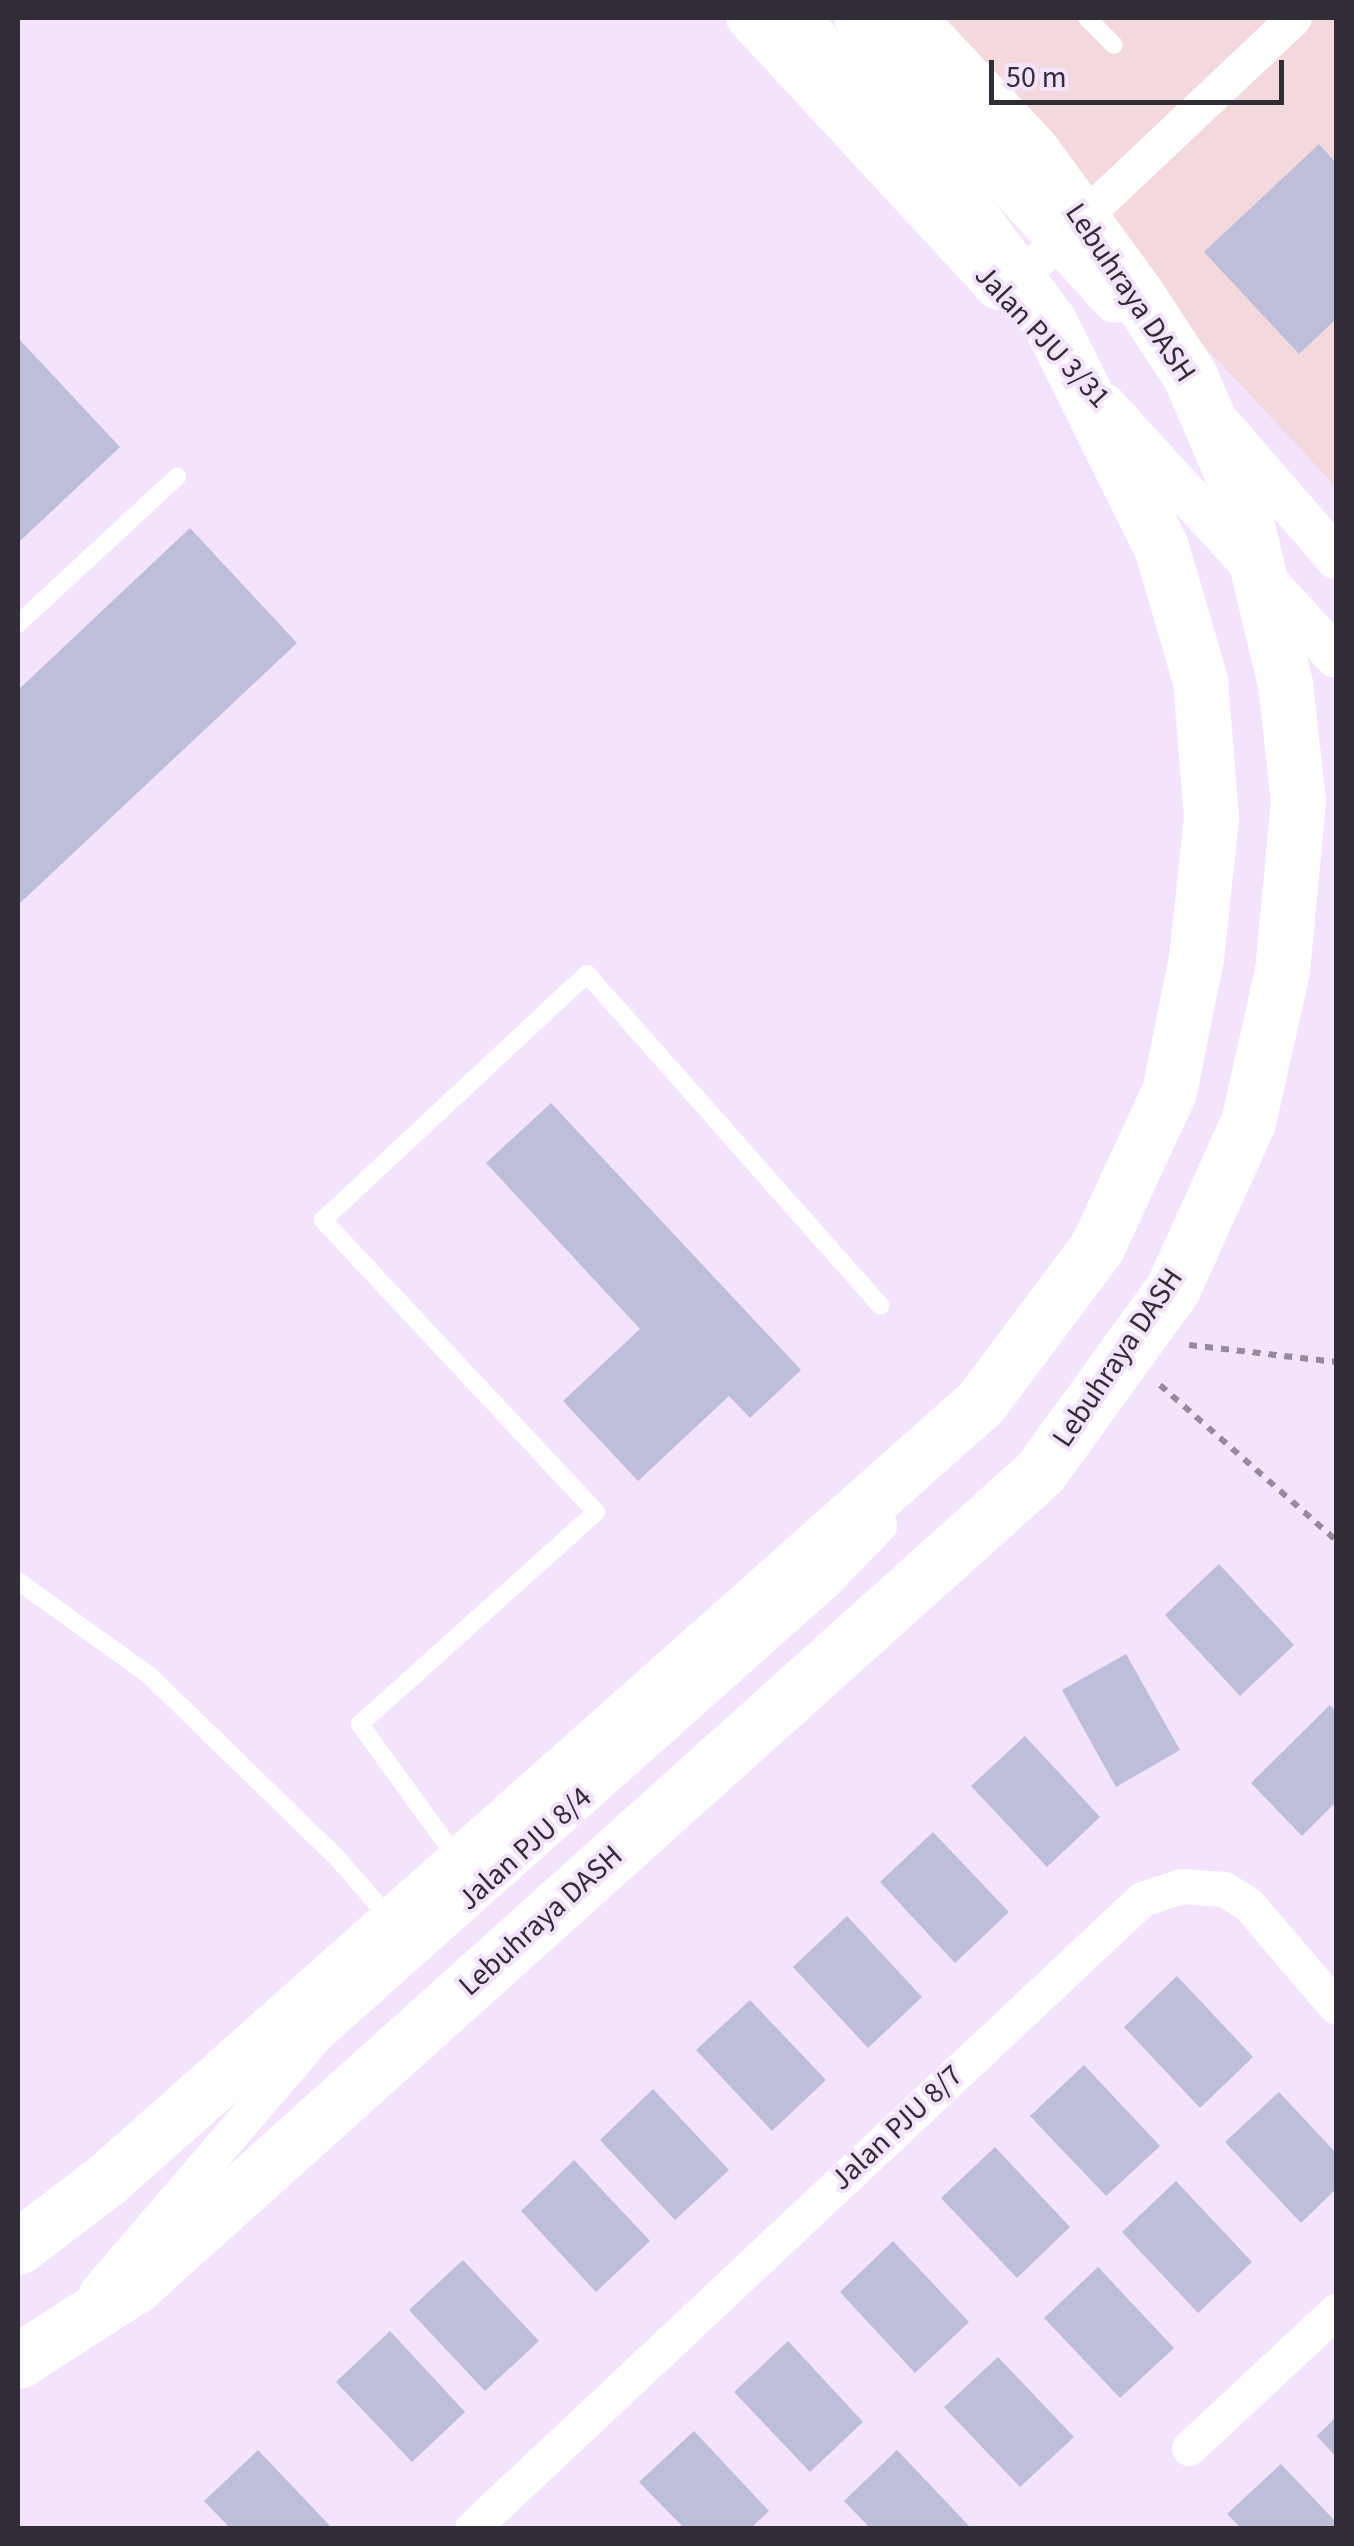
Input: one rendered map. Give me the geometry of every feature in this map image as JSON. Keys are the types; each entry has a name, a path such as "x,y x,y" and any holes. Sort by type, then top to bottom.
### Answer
{"highway":[{"path":"18,2247 106,2180 982,1402 1097,1247 1169,1091 1196,958 1211,817 1200,680 1161,547 1050,323 957,198 790,18"},
{"name":"Lebuhraya DASH","path":"18,2361 135,2286 1040,1472 1173,1288 1248,1122 1282,971 1298,802 1285,684 1238,488 1190,376 1136,294 1032,151 907,18"}],"street":[{"name":"Jalan PJU 3/31","path":"747,18 1336,658"},
{"path":"855,18 1060,239 1336,558"},
{"path":"1002,294 1294,18"},
{"name":"Jalan PJU 8/4","path":"18,2384 316,2035 825,1580 1057,1338"},
{"name":"Jalan PJU 8/7","path":"472,2528 1142,1899 1181,1886 1224,1889 1248,1904 1336,2008"},
{"path":"1189,2448 1336,2311"}],"lane":[{"path":"1086,18 1114,46"},
{"path":"18,624 177,477"},
{"path":"479,1890 360,1724 596,1512 323,1220 586,974 881,1306"},
{"path":"18,1580 150,1675 204,1725 340,1861 414,1948"}],"path":[{"path":"1181,1344 1336,1362"},
{"path":"1148,1374 1336,1540"}],"shaded area":[{"path":"898,18 1336,18 1336,487"}],"building":[{"path":"1319,144 1336,163 1336,319 1299,354 1204,252"},
{"path":"18,338 120,447 18,543"},
{"path":"190,528 297,643 18,905 18,690"},
{"path":"551,1103 801,1370 750,1418 729,1396 638,1481 563,1401 640,1329 486,1163"},
{"path":"1219,1564 1294,1645 1240,1696 1165,1615"},
{"path":"1126,1654 1180,1750 1116,1787 1062,1690"},
{"path":"1330,1705 1336,1712 1336,1802 1302,1836 1251,1783"},
{"path":"1025,1736 1100,1817 1047,1867 971,1786"},
{"path":"933,1832 1009,1912 955,1963 880,1882"},
{"path":"847,1916 922,1997 868,2048 793,1967"},
{"path":"1177,1976 1253,2057 1200,2108 1124,2027"},
{"path":"750,2000 826,2080 772,2131 696,2050"},
{"path":"1084,2065 1160,2146 1106,2196 1030,2116"},
{"path":"653,2089 729,2170 675,2220 600,2140"},
{"path":"1279,2092 1336,2153 1336,2189 1301,2223 1225,2142"},
{"path":"995,2147 1070,2227 1017,2278 941,2198"},
{"path":"574,2160 650,2241 596,2292 521,2211"},
{"path":"1176,2181 1252,2262 1198,2313 1122,2232"},
{"path":"893,2241 969,2322 915,2373 840,2292"},
{"path":"463,2260 539,2341 485,2391 409,2310"},
{"path":"1098,2267 1174,2348 1120,2398 1044,2318"},
{"path":"390,2331 465,2412 412,2462 336,2382"},
{"path":"788,2341 863,2422 810,2472 734,2392"},
{"path":"998,2357 1074,2437 1020,2487 944,2407"},
{"path":"1336,2417 1336,2457 1317,2436"},
{"path":"694,2431 769,2511 751,2528 684,2528 639,2482"},
{"path":"258,2450 332,2528 230,2528 204,2501"},
{"path":"897,2450 971,2528 870,2528 844,2501"},
{"path":"1281,2464 1336,2522 1336,2528 1241,2528 1227,2514"}]}
